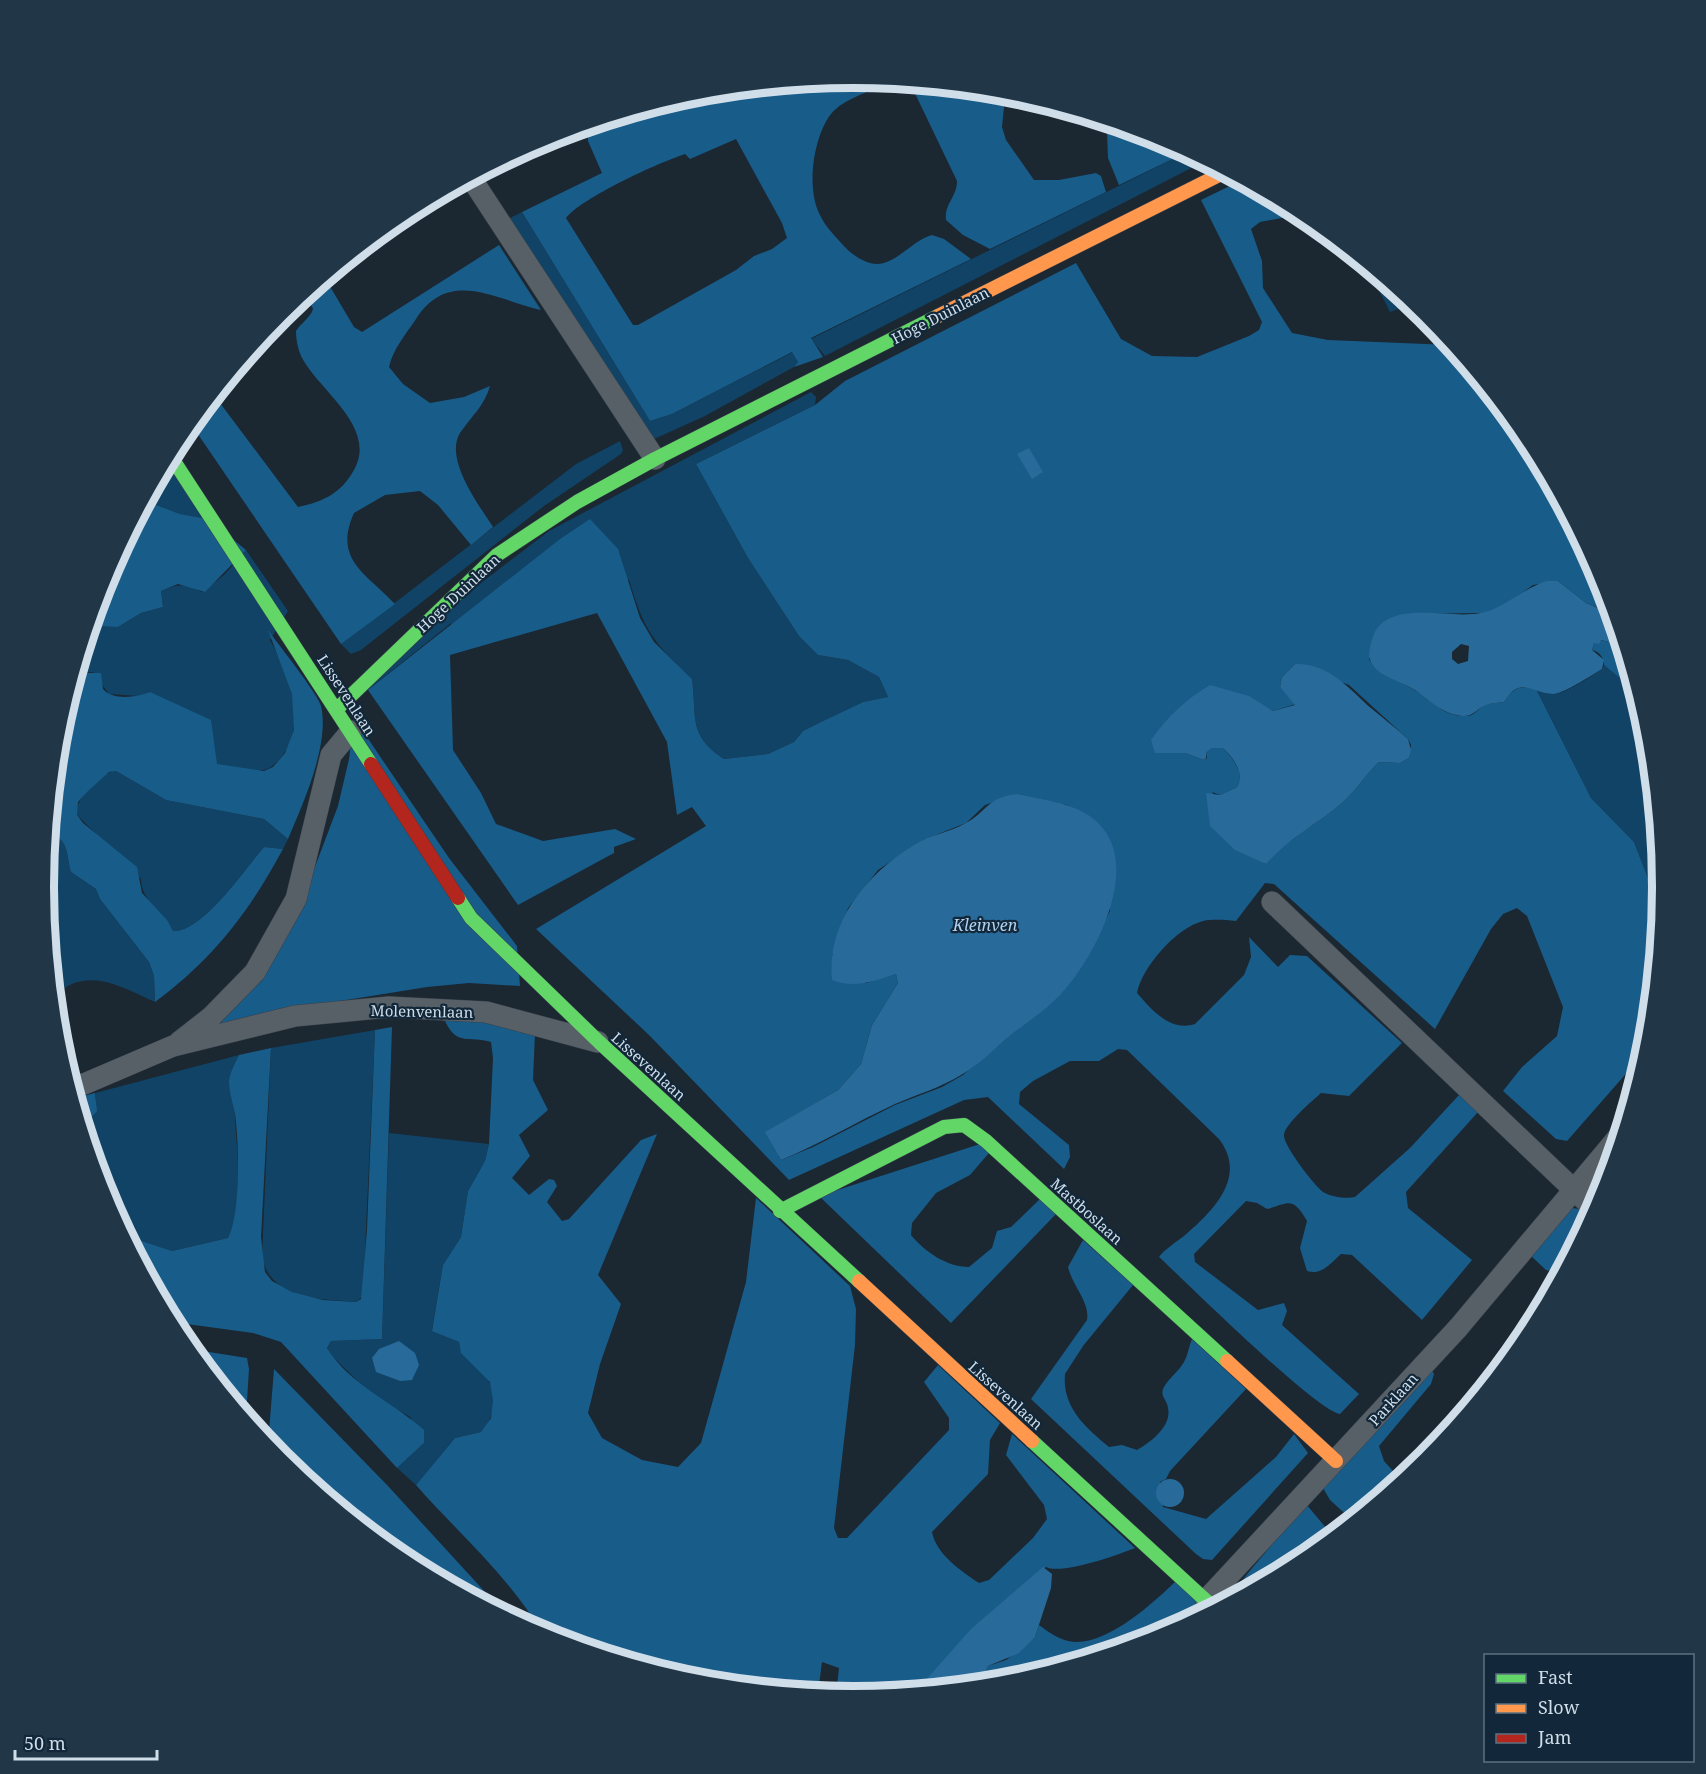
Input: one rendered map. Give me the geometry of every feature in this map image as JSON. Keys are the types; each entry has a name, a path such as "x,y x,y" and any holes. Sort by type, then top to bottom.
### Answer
{"street":[{"name":"Hoge Duinlaan","path":"337,709 497,555 578,502 655,459 1217,176"},
{"path":"475,184 655,459"},
{"name":"Lissevenlaan","path":"176,464 471,918 599,1042 1209,1603"},
{"name":"Molenvenlaan","path":"173,1046 211,1017 255,972 296,899 331,755 351,731"},
{"path":"1272,902 1587,1202"},
{"name":"Molenvenlaan","path":"79,1084 173,1046 295,1016 389,1007 486,1012 599,1042"},
{"name":"Mastboslaan","path":"780,1210 944,1127 964,1125 986,1141 1336,1461"},
{"name":"Parklaan","path":"1214,1600 1336,1461 1458,1328 1608,1150"}],"shaded area":[{"path":"873,89 837,108 825,124 816,149 813,178 813,191 820,215 827,227 845,247 867,262 884,263 932,235 944,239 971,259 811,338 823,357 794,367 798,362 792,352 672,414 650,421 522,212 602,173 588,141 588,135 596,130 646,115 697,103 801,90","holes":["736,139 782,223 787,238 772,249 754,256 736,270 638,325 633,325 566,218 588,200 657,165 685,154 690,159"]},
{"path":"914,91 1003,102 1002,127 1006,140 1034,180 1059,180 1096,173 1101,176 1106,192 990,249 963,235 946,220 947,209 955,192 957,181"},
{"path":"1105,129 1177,157 1119,185 1108,158"},
{"path":"1177,157 1196,166 825,356 811,339"},
{"path":"1233,185 1287,217 1260,222 1251,229 1262,261 1263,288 1292,333 1328,340 1439,345 1487,401 1517,443 1570,534 1591,581 1600,605 1599,608 1586,603 1558,581 1533,585 1505,605 1484,613 1409,614 1369,659 1382,673 1418,692 1442,710 1456,715 1471,715 1485,705 1504,702 1517,689 1526,687 1536,689 1591,798 1634,842 1652,885 1645,991 1631,1068 1567,1141 1556,1139 1503,1091 1522,1067 1557,1036 1563,1007 1527,916 1517,908 1503,914 1491,929 1435,1029 1274,884 1265,883 1236,921 1203,921 1182,932 1162,950 1146,972 1137,993 1149,1006 1170,1022 1186,1026 1195,1024 1244,975 1251,957 1249,937 1278,967 1290,955 1307,956 1402,1043 1349,1096 1321,1093 1286,1130 1285,1140 1294,1156 1313,1182 1326,1194 1355,1197 1410,1148 1459,1095 1478,1112 1406,1192 1408,1208 1472,1260 1422,1320 1352,1255 1341,1254 1330,1265 1317,1272 1307,1271 1300,1248 1307,1221 1293,1204 1267,1209 1257,1203 1246,1201 1194,1254 1195,1262 1258,1310 1284,1303 1287,1311 1282,1325 1359,1394 1340,1414 1305,1392 1279,1370 1159,1257 1206,1216 1223,1192 1230,1167 1227,1153 1219,1139 1127,1050 1118,1049 1099,1061 1070,1061 1033,1081 1020,1092 1019,1104 1069,1145 1070,1157 1064,1169 988,1097 964,1100 789,1180 649,1035 536,929 706,826 692,807 677,815 667,742 597,613 450,655 453,750 481,793 496,824 543,841 615,829 636,839 614,847 614,853 518,905 368,690 560,539 590,519 618,549 640,618 654,642 692,679 696,725 705,742 724,759 768,754 794,742 803,731 863,702 888,697 879,677 848,660 818,655 799,636 748,558 696,464 815,405 845,381 1076,263 1121,339 1152,356 1197,357 1249,336 1259,330 1262,322 1201,200","holes":["1295,664 1349,685 1408,739 1411,745 1409,758 1400,763 1379,762 1342,803 1283,847 1265,864 1212,792 1220,795 1237,787 1240,776 1234,761 1223,748 1212,748 1206,753 1207,758 1204,760 1185,753 1267,708 1273,711 1296,704 1280,687 1282,677","1018,794 1067,805 1092,818 1110,911 1088,955 1060,994 963,1075 942,1087 895,1105 813,1147 781,1160 766,1132 838,1090 861,1064 872,1025 898,983 896,974 866,983 832,956 848,908 878,870 923,840 966,823 985,805"]},
{"path":"522,212 650,421 672,414 793,352 798,362 794,367 705,416 652,440 506,220"},
{"path":"499,245 541,310 473,291 458,291 443,295 429,304 397,348 389,367 403,384 430,403 464,397 490,386 481,405 460,433 456,444 456,456 465,482 493,527 471,545 438,505 420,491 385,495 354,513 347,543 350,554 364,574 395,604 341,644 197,432 219,401 298,507 314,503 335,493 351,475 359,458 359,443 354,427 345,413 302,358 296,331 313,309 310,302 329,284 354,327 362,332"},
{"path":"1374,282 1403,307 1390,312"},
{"path":"811,392 816,397 815,405 696,464 748,558 799,636 818,655 848,660 879,677 888,697 863,702 823,721 803,731 794,742 768,754 724,759 712,750 699,734 696,725 692,679 652,635 640,612 629,580 450,624 368,690 364,672 549,531"},
{"path":"620,441 623,450 621,454 544,506 361,650 351,654 341,644 576,464"},
{"path":"180,457 208,519 180,514 152,503"},
{"path":"152,503 180,514 208,519 246,550 205,592 178,584 161,591 163,607 141,613 118,627 97,626 115,581"},
{"path":"246,550 288,611 270,640 289,682 295,713 294,728 290,743 282,756 265,770 219,765 208,757 150,692 139,696 109,694 93,672 83,673 97,626 118,627 141,613 163,607 161,591 186,586 202,592 224,575"},
{"path":"268,630 306,680 321,706 323,721 322,738 314,774 288,839 264,819 166,800 116,771 109,772 78,802 77,815 83,823 137,867 142,893 167,920 173,931 184,929 197,922 210,911 264,847 283,849 257,893 228,933 195,969 155,1002 154,976 149,962 100,899 96,889 71,872 64,844 56,836 69,731 83,673 101,673 103,689 107,693 119,697 150,692 211,720 217,764 264,771 273,767 285,753 294,730 292,694"},
{"path":"1600,640 1614,643 1626,682 1604,665 1601,655 1592,650 1594,643"},
{"path":"1604,665 1625,680 1637,731 1645,783 1652,885 1634,842 1591,798 1536,689 1551,694 1560,693 1602,669"},
{"path":"354,718 449,858 517,946 520,986 469,983 427,987 278,1011 167,1039 226,1000 305,893 338,806 349,759"},
{"path":"116,771 166,800 264,819 288,839 283,849 264,847 210,911 197,922 184,929 173,931 148,900 141,879 77,815 79,803 91,787 101,777"},
{"path":"56,836 64,844 71,872 96,889 100,899 149,962 154,976 155,1002 130,990 104,982 91,980 66,987 61,991 56,939 54,887"},
{"path":"445,1021 491,1021 535,1033 533,1080 548,1110 519,1135 530,1156 512,1178 529,1195 549,1179 554,1180 557,1186 547,1202 562,1221 569,1219 641,1140 657,1134 598,1275 621,1304 600,1364 588,1413 602,1438 642,1460 678,1467 701,1443 746,1282 756,1198 850,1286 856,1309 855,1345 834,1528 838,1538 847,1538 949,1430 949,1418 924,1382 938,1365 1000,1423 990,1440 988,1474 932,1532 938,1548 950,1561 979,1583 989,1580 1033,1538 1047,1519 1044,1505 1006,1455 1012,1434 1135,1548 1076,1566 1053,1569 1046,1567 925,1682 837,1685 839,1668 822,1662 819,1685 749,1679 697,1671 596,1644 533,1619 500,1575 416,1485 455,1438 481,1432 491,1418 493,1400 490,1382 461,1353 459,1342 432,1331 443,1265 461,1237 468,1191 485,1161 489,1144 493,1058 491,1042 464,1039 450,1029"},
{"path":"392,1027 382,1339 331,1341 327,1348 336,1361 360,1383 424,1430 424,1443 397,1468 281,1342 253,1333 184,1324 136,1240 172,1251 228,1238 235,1212 238,1178 235,1114 229,1081 239,1055 271,1048 261,1237 265,1272 272,1281 292,1292 323,1300 356,1302 361,1299 367,1230 375,1030"},
{"path":"375,1030 363,1296 356,1302 313,1298 286,1289 275,1282 267,1271 262,1257 271,1048"},
{"path":"239,1055 233,1073 232,1087 238,1163 238,1196 233,1226 228,1238 172,1251 136,1240 115,1193 89,1121 95,1111 95,1093"},
{"path":"95,1093 97,1111 89,1120 82,1096"},
{"path":"389,1133 489,1144 485,1161 468,1191 461,1237 443,1265 432,1330 459,1342 464,1354 490,1383 494,1396 493,1409 489,1422 481,1432 455,1438 416,1485 397,1468 424,1443 410,1417 371,1394 333,1357 327,1348 331,1341 382,1339","holes":["372,1358 400,1381 376,1371"]},
{"path":"980,1144 989,1153 970,1175 936,1193 912,1223 911,1235 923,1247 945,1261 969,1267 992,1248 997,1231 1011,1227 1040,1199 1056,1214 951,1323 819,1196"},
{"path":"1572,1208 1584,1210 1553,1272 1546,1270 1530,1255"},
{"path":"1083,1240 1133,1285 1083,1346 1065,1374 1067,1397 1071,1406 1092,1432 1109,1447 1122,1445 1137,1450 1154,1438 1167,1421 1167,1405 1163,1390 1184,1362 1192,1339 1246,1389 1170,1471 1166,1479 1160,1482 1163,1507 1206,1519 1276,1457 1294,1434 1308,1453 1212,1560 1203,1559 1196,1554 1031,1399 1087,1320 1084,1301 1068,1267"},
{"path":"203,1351 247,1358 249,1369 247,1407"},
{"path":"274,1369 388,1486 492,1600 453,1579 367,1521 326,1488 269,1432"},
{"path":"1431,1369 1434,1374 1431,1384 1379,1446 1384,1461 1395,1474 1346,1515 1330,1500 1323,1488"},
{"path":"1306,1504 1327,1529 1297,1551 1239,1586"},
{"path":"1176,1581 1202,1606 1110,1644 1060,1659 984,1675 988,1666 1006,1660 1035,1637 1039,1625 1060,1638 1082,1642 1112,1631 1154,1601"}],"water":[{"path":"1029,448 1043,472 1032,479 1017,454"},
{"path":"1547,581 1558,581 1586,603 1598,608 1600,604 1614,643 1601,640 1599,644 1594,643 1592,650 1604,660 1602,669 1558,693 1545,693 1521,687 1515,689 1504,702 1488,704 1472,714 1462,716 1442,709 1415,690 1377,670 1372,664 1369,656 1373,636 1379,626 1388,619 1411,613 1473,614 1483,612 1502,605 1528,589","holes":["1461,644 1469,646 1468,661 1458,664 1452,659 1452,652"]},
{"path":"1295,664 1318,668 1337,678 1408,739 1411,750 1409,758 1400,763 1379,762 1342,803 1284,847 1266,864 1235,850 1210,826 1206,793 1220,795 1237,787 1239,781 1237,766 1227,752 1223,748 1212,748 1206,753 1204,760 1185,753 1155,753 1151,740 1178,709 1210,685 1249,696 1273,711 1295,705 1280,687 1282,677"},
{"name":"Kleinven","path":"1018,794 1056,802 1083,812 1108,835 1115,857 1116,881 1101,933 1088,957 1055,1000 968,1071 945,1084 895,1104 781,1160 765,1132 838,1090 861,1064 872,1025 898,983 896,974 856,984 832,980 832,958 836,936 855,898 885,866 921,841 964,824 999,798"},
{"path":"399,1341 415,1353 419,1365 412,1380 400,1381 376,1372 372,1358 379,1349"},
{"path":"1170,1479 1180,1483 1184,1493 1180,1503 1170,1507 1160,1503 1156,1493 1160,1483"},
{"path":"1043,1567 1052,1574 1051,1588 1035,1637 1019,1653 988,1666 984,1675 924,1682 971,1629"}],"traffic: fast":[{"path":"337,709 497,555 577,502 655,459 938,316"},
{"path":"176,464 371,764"},
{"path":"458,898 471,918 599,1042 859,1281"},
{"path":"780,1211 944,1127 964,1125 986,1141 1227,1361"},
{"path":"1032,1441 1208,1603"}],"traffic: slow":[{"path":"938,316 1217,176"},
{"path":"859,1281 1032,1441"},
{"path":"1227,1361 1336,1461"}],"traffic: jam":[{"path":"371,764 458,898"}]}
